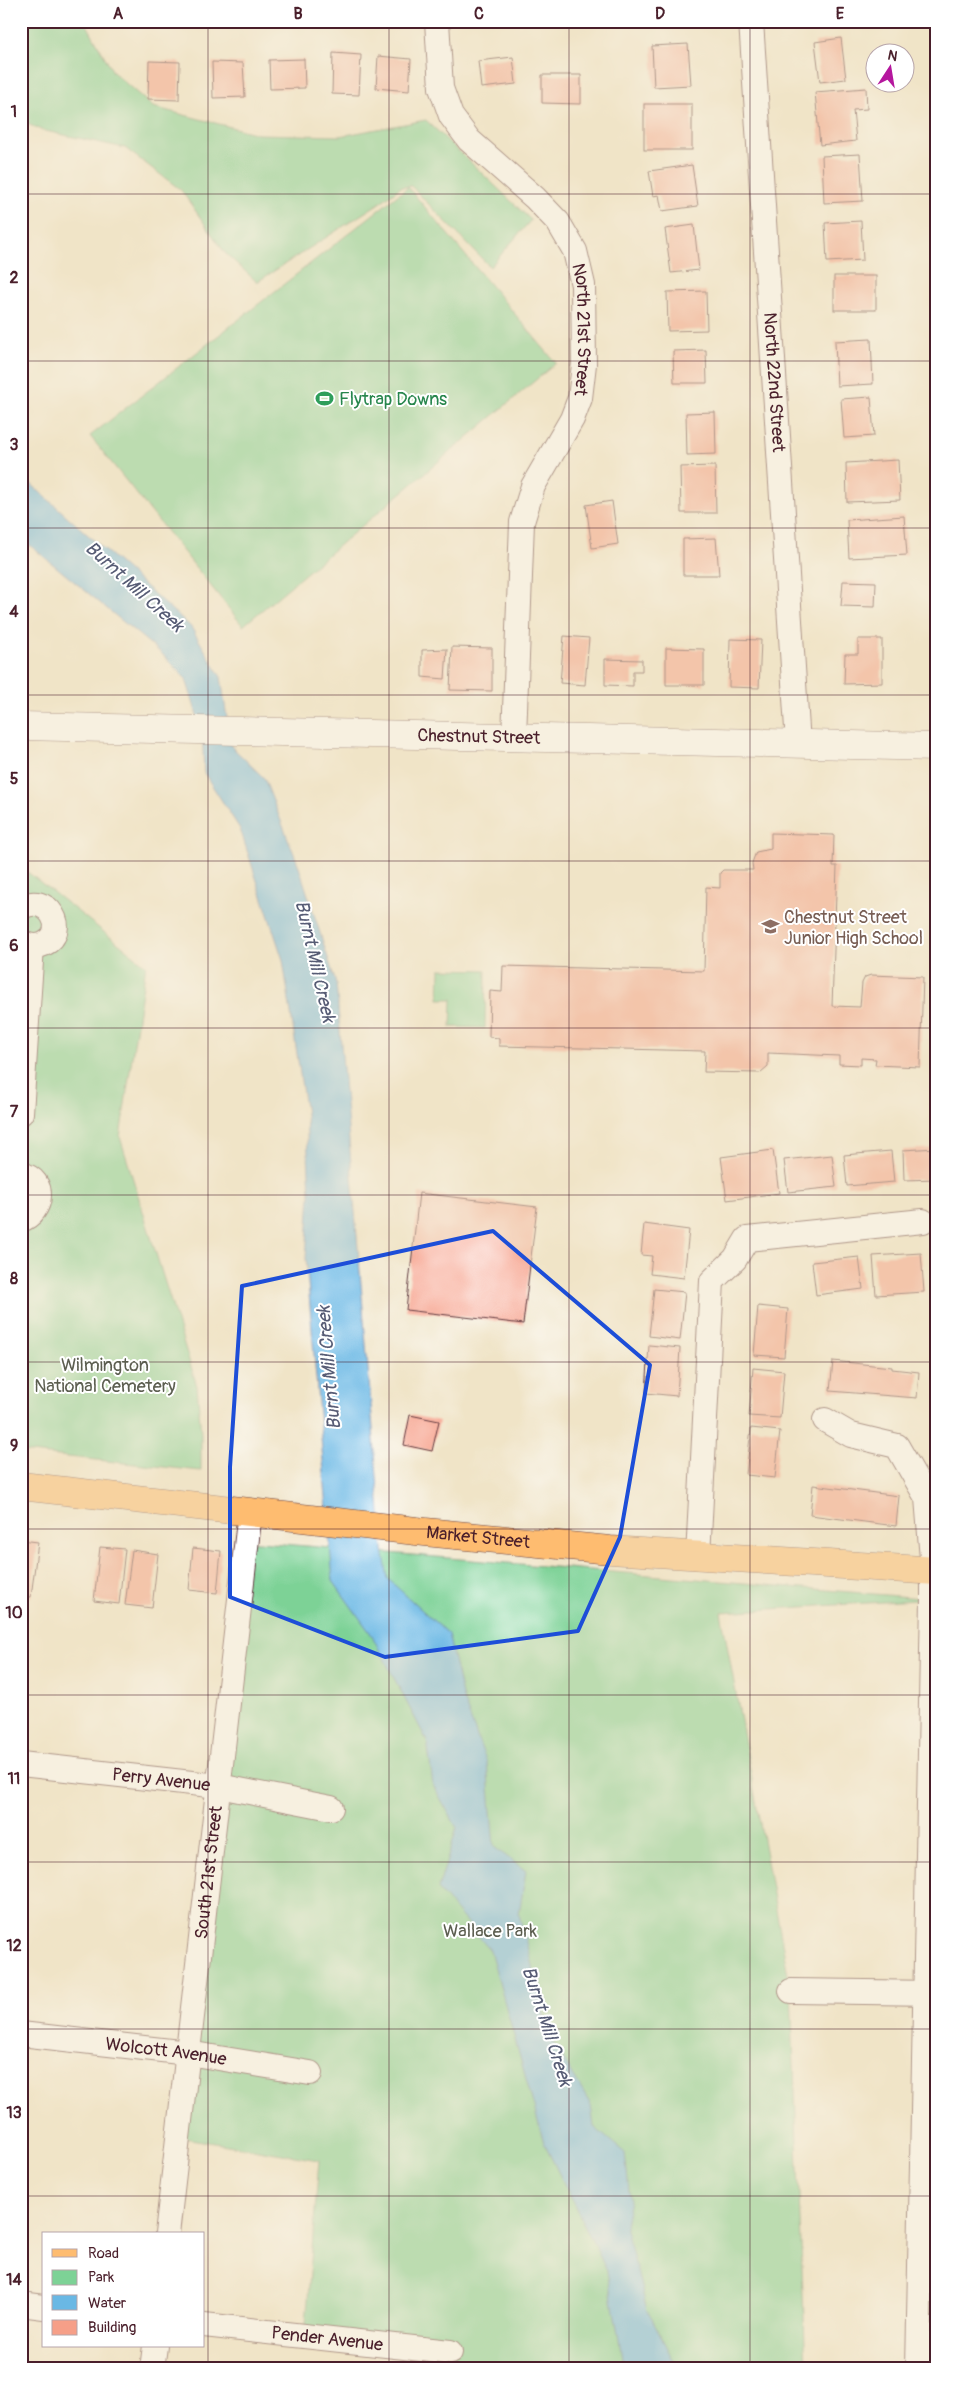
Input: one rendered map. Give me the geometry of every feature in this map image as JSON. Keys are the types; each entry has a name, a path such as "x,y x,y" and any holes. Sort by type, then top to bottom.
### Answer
{"main road":[{"name":"Market Street","path":"21,1486 477,1538 698,1557 935,1571"}],"street":[{"name":"North 21st Street","path":"437,21 441,88 451,116 469,140 535,198 558,222 576,251 583,285 584,364 580,398 572,419 533,486 522,522 514,737"},
{"name":"North 22nd Street","path":"751,21 798,744"},
{"name":"Chestnut Street","path":"21,726 247,733 937,747"},
{"path":"21,908 31,904 44,905 56,920 55,933 51,939 39,946 27,944 21,1113"},
{"path":"21,1174 32,1180 37,1186 39,1194 36,1210 30,1216 21,1220"},
{"path":"698,1557 712,1281 735,1258 747,1240 923,1221"},
{"path":"824,1420 851,1436 897,1446 927,1498 935,1571 931,1993 918,2369"},
{"name":"South 21st Street","path":"167,2232 250,1512"},
{"name":"Perry Avenue","path":"21,1764 219,1786 331,1808"},
{"path":"791,1991 931,1993"},
{"name":"Wolcott Avenue","path":"21,2034 188,2053 310,2073"},
{"path":"21,2304 42,2307"},
{"name":"Pender Avenue","path":"205,2324 450,2352"},
{"path":"152,2369 155,2348"}],"highlighted area":[{"path":"493,1231 650,1365 620,1537 578,1631 385,1657 230,1597 230,1467 242,1286"}],"green space":[{"path":"21,21 85,21 113,72 153,107 258,134 340,136 426,120 531,220 490,267 411,186 401,187 378,204 257,282 225,253 181,190 125,148 41,130 21,121"},
{"name":"Flytrap Downs","path":"408,187 556,363 243,626 90,436"},
{"name":"Wilmington National Cemetery","path":"21,867 146,965 120,1137 197,1386 201,1434 201,1471 21,1452"},
{"path":"440,969 486,970 485,1028 451,1027 452,999 439,999"},
{"name":"Wallace Park","path":"247,1541 933,1599 721,1612 791,1991 806,2369 451,2369 450,2352 305,2336 319,2160 178,2137"}],"water":[{"name":"Burnt Mill Creek","path":"21,475 191,627 221,677 231,746 264,778 298,864 336,983 383,1549 388,1579 448,1634 463,1699 487,1763 494,1847 526,1871 519,1914 550,2037 591,2105 594,2127 625,2153 630,2200 625,2225 647,2310 678,2369 624,2369 607,2271 544,2143 490,1950 438,1889 457,1828 433,1785 427,1741 371,1634 333,1581 306,1258 310,1194 306,1114 283,960 240,829 204,773 202,731 186,679 161,653 21,538"}],"building":[{"path":"841,38 846,79 820,82 815,42"},
{"path":"688,44 691,85 654,87 652,46"},
{"path":"333,53 361,55 359,95 332,94"},
{"path":"378,56 411,59 409,91 376,88"},
{"path":"513,57 516,84 481,88 478,61"},
{"path":"304,59 305,88 270,89 269,60"},
{"path":"149,61 180,62 179,100 148,99"},
{"path":"212,62 243,63 245,97 213,98"},
{"path":"542,75 581,75 581,104 542,103"},
{"path":"866,88 867,109 853,110 856,141 820,145 815,92"},
{"path":"644,104 692,104 692,150 644,150"},
{"path":"860,154 863,201 824,203 822,156"},
{"path":"692,165 698,206 662,211 659,195 653,196 649,171"},
{"path":"861,221 863,260 827,262 825,223"},
{"path":"694,225 699,270 671,273 665,229"},
{"path":"834,276 876,276 876,310 834,310"},
{"path":"706,291 707,330 668,331 667,292"},
{"path":"871,339 873,384 837,386 835,341"},
{"path":"706,350 707,383 674,383 673,351"},
{"path":"871,397 874,436 844,438 841,399"},
{"path":"715,412 716,454 687,455 686,413"},
{"path":"898,460 900,500 847,502 846,463"},
{"path":"715,466 716,513 681,513 680,467"},
{"path":"612,501 618,544 592,548 586,505"},
{"path":"904,516 907,555 849,558 847,520"},
{"path":"716,538 719,575 683,575 683,539"},
{"path":"843,581 876,582 875,607 841,606"},
{"path":"564,636 589,638 585,685 560,683"},
{"path":"730,639 761,640 759,688 729,687"},
{"path":"858,639 882,639 882,683 844,684 845,654 858,654"},
{"path":"452,647 492,648 492,691 450,690"},
{"path":"666,648 704,649 704,685 666,685"},
{"path":"447,649 445,679 422,677 422,650"},
{"path":"605,659 642,660 642,671 633,671 633,686 605,685"},
{"name":"Chestnut Street Junior High School","path":"771,833 834,835 833,866 837,866 832,1006 860,1007 862,983 865,977 871,975 923,977 920,1067 875,1065 876,1059 861,1058 861,1065 839,1064 839,1056 768,1053 768,1066 760,1073 704,1072 705,1051 499,1046 499,1038 489,1037 490,991 502,992 503,966 704,971 706,887 720,888 720,873 723,870 753,870 752,863 756,852 771,849"},
{"path":"937,1148 937,1179 904,1180 903,1150"},
{"path":"773,1150 779,1193 727,1200 721,1157"},
{"path":"891,1151 894,1182 847,1186 844,1155"},
{"path":"832,1155 836,1187 788,1192 784,1160"},
{"path":"419,1193 537,1207 523,1324 406,1310"},
{"path":"644,1224 689,1230 684,1278 650,1274 652,1256 641,1255"},
{"path":"921,1253 924,1292 876,1295 873,1256"},
{"path":"859,1257 863,1289 816,1295 812,1262"},
{"path":"654,1289 685,1292 680,1340 649,1336"},
{"path":"758,1306 788,1309 784,1357 754,1355"},
{"path":"649,1345 680,1348 677,1396 646,1393"},
{"path":"833,1361 892,1367 892,1369 919,1372 917,1398 830,1391"},
{"path":"753,1368 784,1371 780,1418 749,1416"},
{"path":"410,1415 439,1421 432,1451 404,1445"},
{"path":"751,1428 780,1431 775,1478 746,1475"},
{"path":"813,1485 899,1496 896,1526 810,1515"},
{"path":"21,1540 38,1542 31,1597 21,1596"},
{"path":"100,1547 125,1549 119,1604 94,1601"},
{"path":"193,1548 221,1551 217,1593 189,1590"},
{"path":"132,1550 158,1554 152,1608 125,1605"}],"place":[{"name":"Flytrap Downs","path":"325,399"},
{"name":"Chestnut Street Junior High School","path":"770,927"}]}
